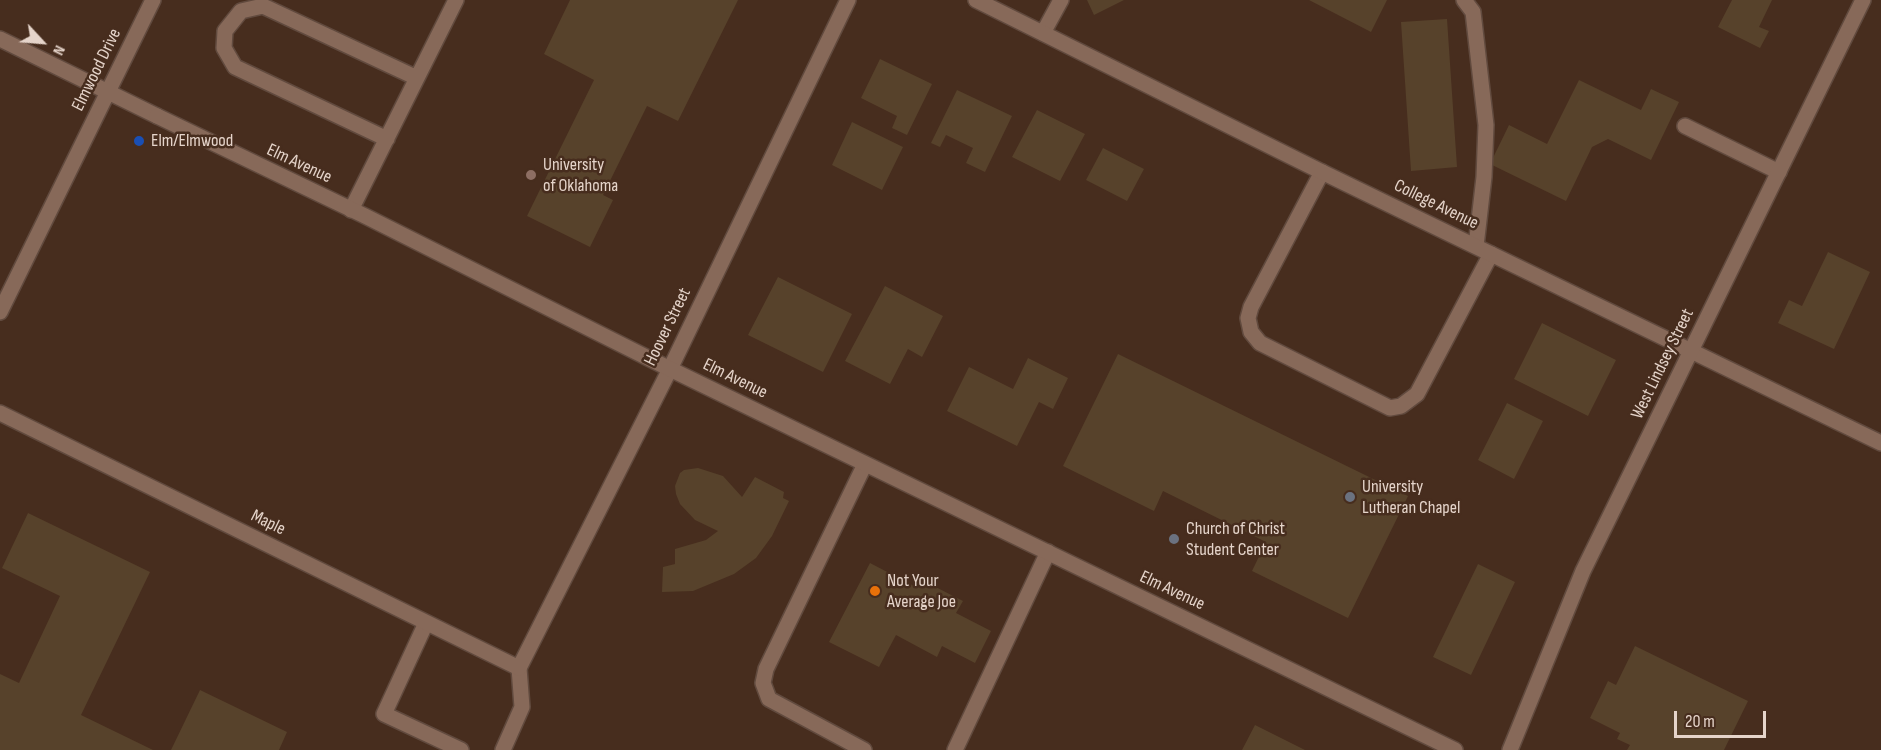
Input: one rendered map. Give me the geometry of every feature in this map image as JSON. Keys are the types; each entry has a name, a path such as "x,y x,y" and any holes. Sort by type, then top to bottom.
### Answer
{"street":[{"name":"Elmwood Drive","path":"0,312 153,0"},
{"path":"351,210 456,0"},
{"name":"Hoover Street","path":"519,668 670,369 848,0"},
{"name":"College Avenue","path":"976,0 1322,172 1881,444"},
{"path":"1043,33 1061,0"},
{"path":"1464,0 1473,12 1485,125 1484,177 1476,246"},
{"name":"West Lindsey Street","path":"1510,750 1583,571 1863,0"},
{"path":"387,139 235,67 224,48 225,31 241,11 263,6 417,78"},
{"name":"Elm Avenue","path":"0,39 670,369 1455,750"},
{"path":"1685,126 1779,172"},
{"path":"1322,172 1251,307 1248,318 1251,332 1260,343 1390,408 1401,406 1417,394 1491,254"},
{"name":"Maple","path":"0,413 519,668"},
{"path":"864,750 769,699 763,683 766,669 865,464"},
{"path":"955,750 1048,552"},
{"path":"426,623 384,714 461,750"},
{"path":"503,750 522,707 519,668"}],"building":[{"path":"570,0 738,0 678,121 647,106 603,195 613,200 590,247 527,216 594,80 544,54"},
{"path":"1087,0 1124,0 1094,15"},
{"path":"1309,0 1387,0 1371,32"},
{"path":"1732,0 1772,0 1759,27 1769,31 1760,48 1718,27"},
{"path":"1447,19 1457,167 1411,171 1401,22"},
{"path":"880,59 932,84 907,135 892,128 897,116 861,98"},
{"path":"1579,80 1641,110 1651,89 1679,102 1651,160 1608,139 1592,147 1566,201 1490,164 1509,125 1547,144"},
{"path":"957,90 1012,116 985,172 966,163 973,148 946,135 940,147 931,143"},
{"path":"1037,110 1085,134 1060,181 1012,157"},
{"path":"852,122 903,147 882,190 832,165"},
{"path":"1103,148 1144,169 1127,201 1086,180"},
{"path":"1828,252 1870,272 1834,349 1778,323 1789,300 1802,306"},
{"path":"778,277 852,314 823,372 748,335"},
{"path":"885,286 943,316 922,357 908,349 890,384 845,361"},
{"path":"1542,323 1616,360 1588,416 1514,379"},
{"path":"1118,354 1408,496 1348,618 1252,571 1266,542 1163,491 1154,511 1063,466"},
{"path":"1028,358 1068,378 1053,409 1039,402 1017,446 947,411 969,367 1013,389"},
{"path":"1507,403 1543,421 1514,479 1478,460"},
{"path":"698,468 723,476 742,497 755,477 784,492 783,498 789,501 772,536 756,558 734,574 693,591 662,592 663,567 675,564 675,549 706,540 718,531 695,520 680,504 676,494 675,486 680,473 684,470"},
{"path":"28,513 150,572 81,715 153,750 0,750 0,674 19,683 60,596 2,568"},
{"path":"870,563 918,588 922,580 963,601 956,613 991,631 975,663 942,646 937,657 896,635 879,667 829,642"},
{"path":"1478,564 1515,582 1471,675 1433,657"},
{"path":"1635,646 1748,701 1724,750 1627,750 1630,745 1617,739 1620,733 1590,718 1608,681 1616,685"},
{"path":"200,690 287,732 279,750 171,750"},
{"path":"1255,725 1305,750 1242,750"}],"place":[{"name":"Elm/Elmwood","path":"139,141"},
{"name":"University of Oklahoma","path":"531,175"},
{"name":"University Lutheran Chapel","path":"1350,497"},
{"name":"Church of Christ Student Center","path":"1174,539"},
{"name":"Not Your Average Joe","path":"875,591"}]}
